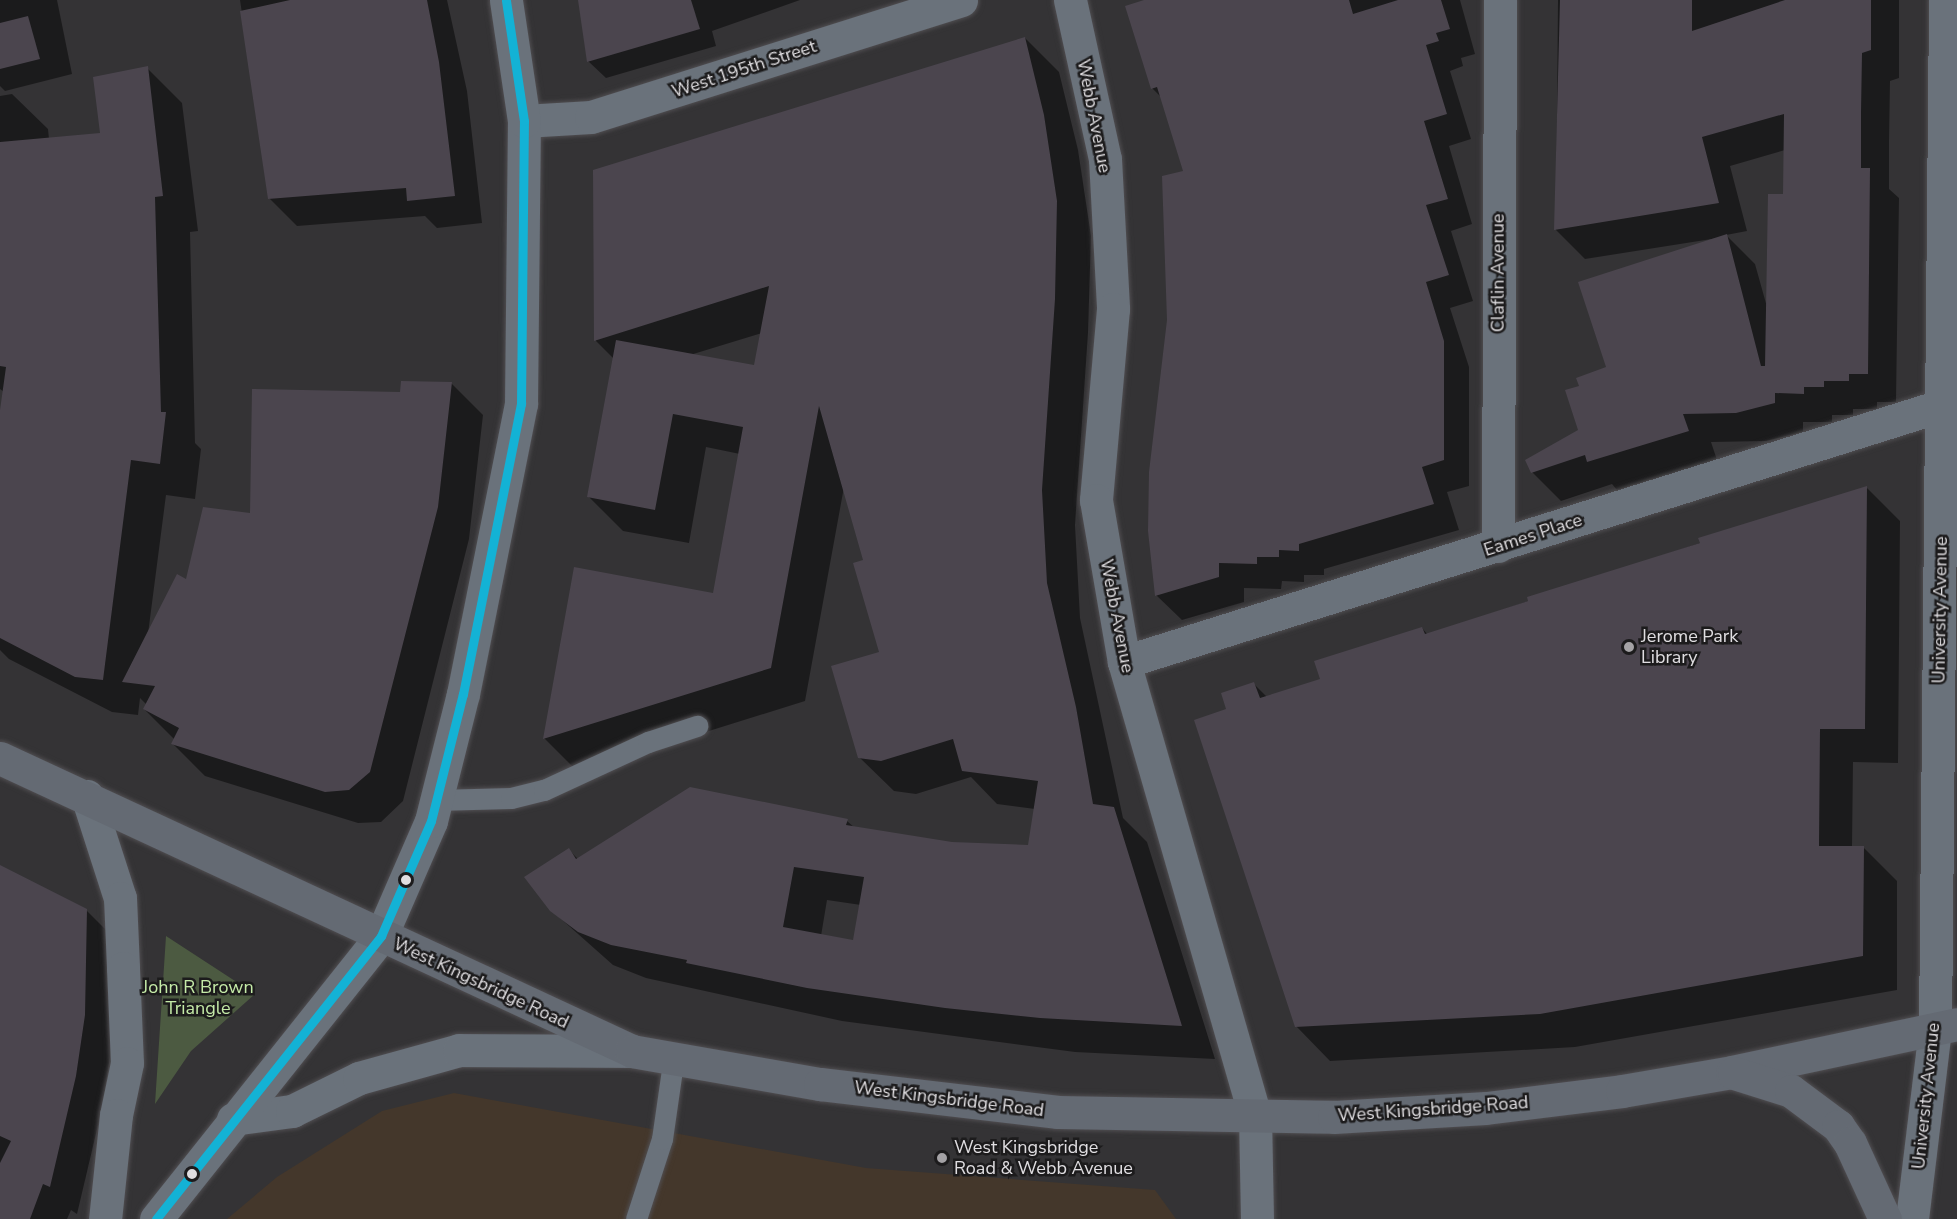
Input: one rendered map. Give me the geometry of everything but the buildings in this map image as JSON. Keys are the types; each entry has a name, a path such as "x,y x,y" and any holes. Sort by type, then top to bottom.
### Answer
{"main road":[{"name":"West Kingsbridge Road","path":"0,758 87,796 381,936 632,1051 674,1056 820,1084 1058,1112 1334,1117 1486,1108 1732,1072 1946,1027"},
{"path":"1732,1072 1791,1091 1838,1126 1850,1143 1885,1219"}],"street":[{"path":"156,1219 233,1119 381,936 431,821 463,694 521,404 524,121 506,0"},
{"name":"West 195th Street","path":"524,121 591,117 961,0"},
{"name":"Webb Avenue","path":"1070,0 1105,159 1113,309 1096,500 1124,662 1255,1116 1257,1219"},
{"name":"Claflin Avenue","path":"1498,546 1500,0"},
{"name":"University Avenue","path":"1912,1219 1946,1027 1943,405 1945,0"},
{"name":"Eames Place","path":"1124,662 1943,405"},
{"path":"87,796 120,898 124,980 127,1063 116,1115 105,1219"},
{"path":"233,1119 292,1111 359,1078 459,1050 632,1051"}],"lane":[{"path":"436,800 511,798 544,790 648,742 697,726"},
{"path":"636,1219 662,1139 674,1056"}],"shaded area":[{"path":"454,1093 866,1168 1155,1190 1176,1219 227,1219 277,1177 382,1111"}],"green space":[{"name":"John R Brown Triangle","path":"166,936 255,994 191,1051 155,1104"}],"transit line":[{"path":"156,1219 381,936 431,821 463,694 521,404 524,121 506,0"}],"place":[{"name":"Jerome Park Library","path":"1629,647"},
{"name":"West Kingsbridge Road & Webb Avenue","path":"942,1158"}]}
